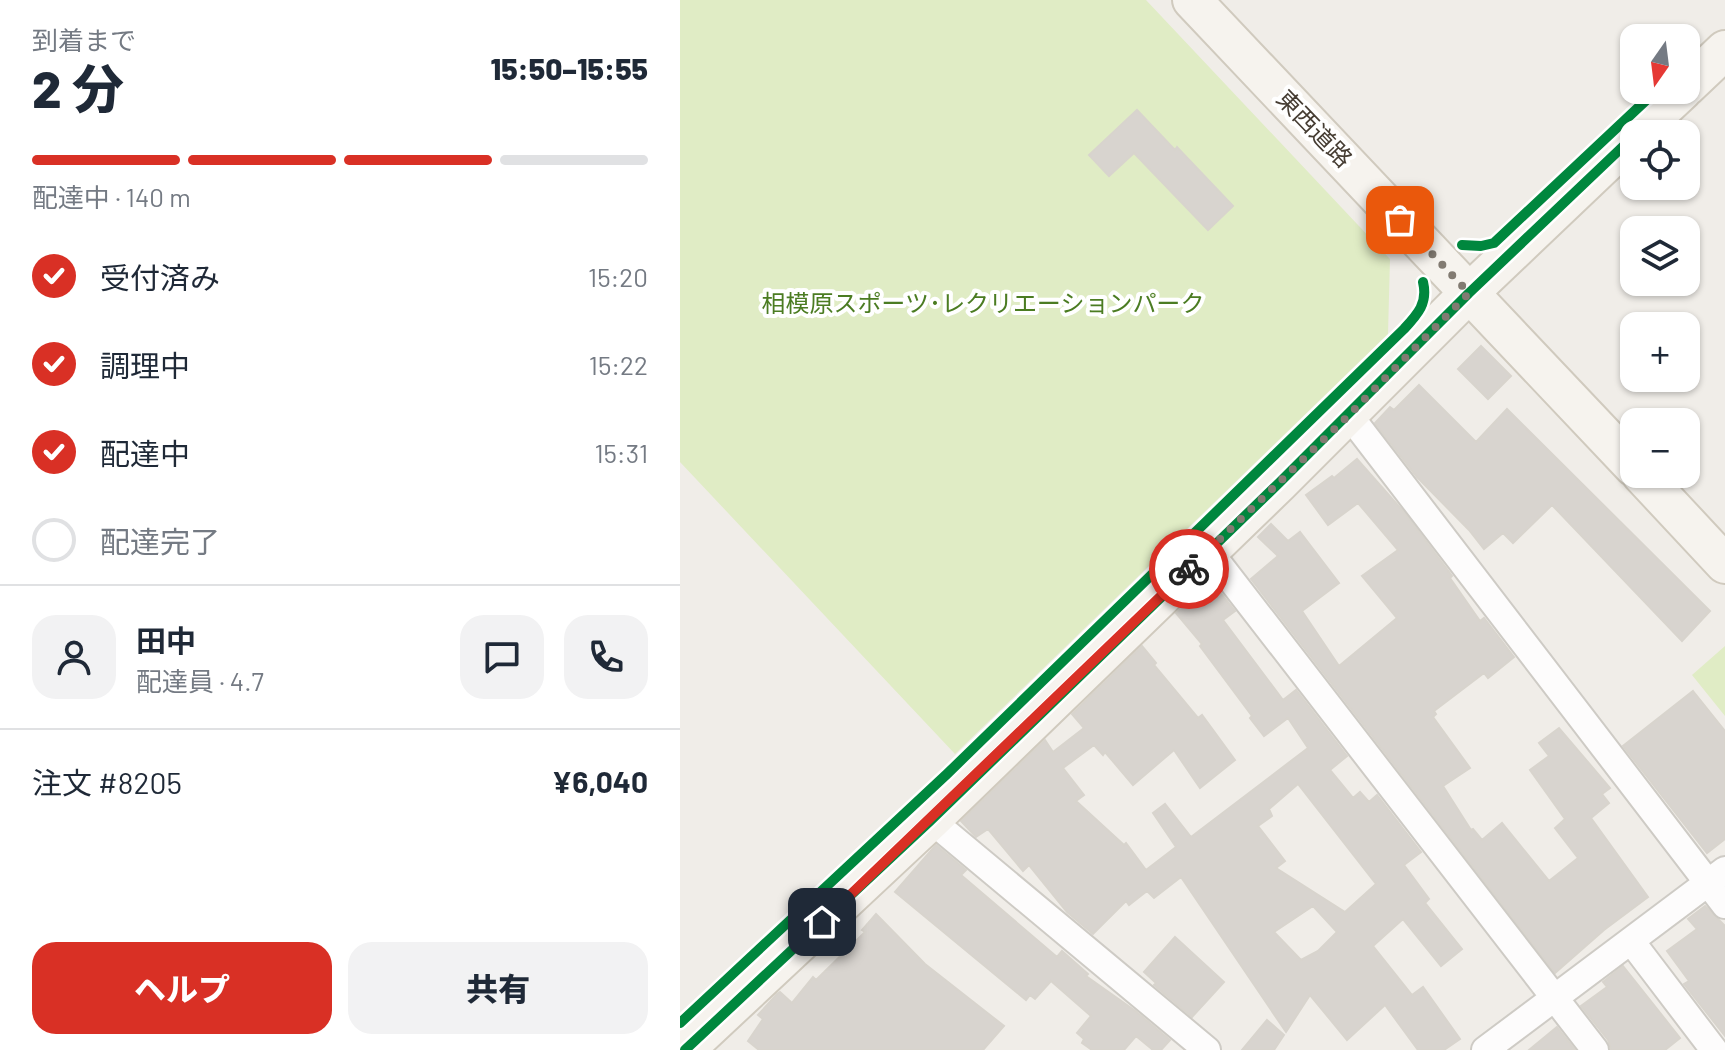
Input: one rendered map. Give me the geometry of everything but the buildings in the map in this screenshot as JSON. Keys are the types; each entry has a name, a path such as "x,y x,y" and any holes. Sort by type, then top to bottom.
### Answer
{"street":[{"name":"東西道路","path":"1192,0 1620,452"},
{"path":"1700,73 1725,50"},
{"path":"1651,120 1667,104"},
{"path":"685,1050 931,820 1620,149"},
{"path":"1349,415 1716,876 1725,905"},
{"path":"1654,488 1725,564"},
{"path":"1208,550 1595,1050"},
{"path":"931,820 1207,1050"},
{"path":"1485,1050 1716,876"},
{"path":"1631,941 1714,1050"}],"green space":[{"name":"相模原スポーツ･レクリエーションパーク","path":"680,0 1146,0 1390,259 1388,334 955,754 680,462"},
{"path":"1725,646 1725,716 1692,675"}],"cycle path":[{"path":"1462,245 1494,243 1642,104"},
{"path":"685,1050 931,820 1620,149"},
{"path":"680,1023 947,774 1404,329 1421,308 1423,282"}],"way so far":[{"path":"1189,569 1349,415 1469,293 1400,220"}],"route":[{"path":"822,922 1189,569"}]}
